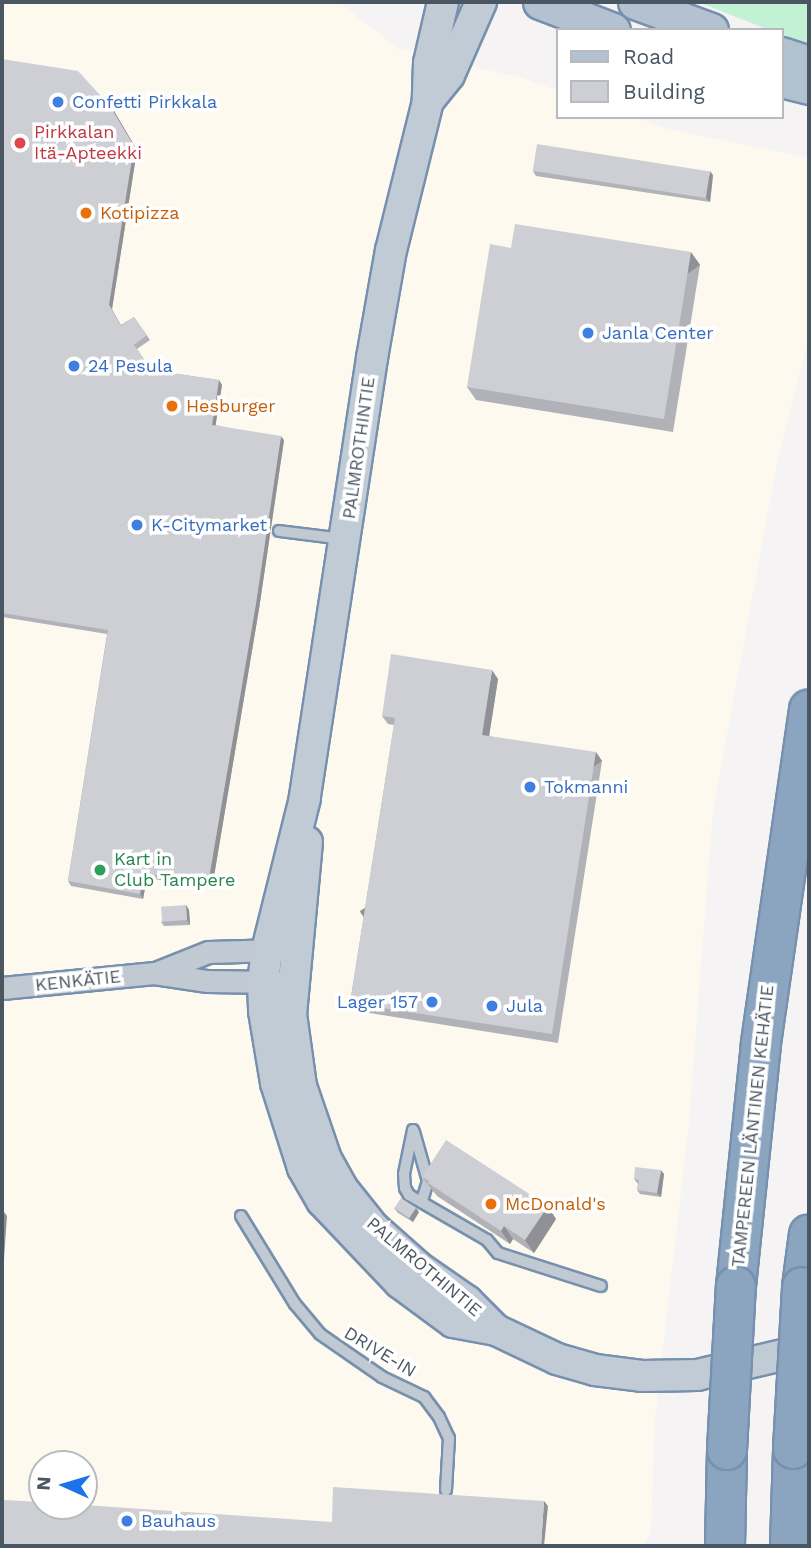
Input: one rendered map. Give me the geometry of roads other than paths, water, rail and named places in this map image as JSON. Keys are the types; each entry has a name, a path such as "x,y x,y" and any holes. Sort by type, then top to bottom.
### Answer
{"highway":[{"name":"TAMPEREEN LÄNTINEN KEHÄTIE","path":"725,1546 736,1286 761,1043 809,709"},
{"path":"790,1546 802,1287 809,1234"}],"main road":[{"path":"540,2 608,28"},
{"path":"635,2 706,28"},
{"path":"783,55 809,63"},
{"path":"783,80 809,87"}],"street":[{"name":"PALMROTHINTIE","path":"443,2 429,63 428,101 391,250 305,798 308,855 281,950 262,981 266,1033 275,1083 303,1168 322,1201 400,1283 453,1322 496,1330 557,1359 595,1370 642,1376 697,1375 809,1349"},
{"name":"PALMROTHINTIE","path":"428,101 449,75 481,2"},
{"name":"PALMROTHINTIE","path":"281,950 292,982 292,1038 302,1086 326,1159 342,1188 390,1242 467,1301 496,1330"},
{"name":"KENKÄTIE","path":"154,973 208,952 281,950"},
{"name":"KENKÄTIE","path":"2,988 154,973 208,981 292,982"}],"lane":[{"path":"279,531 346,540"},
{"path":"422,1201 428,1181 413,1129 404,1174 405,1188 409,1195 486,1240 498,1253 601,1286"},
{"name":"DRIVE-IN","path":"240,1216 295,1304 320,1334 382,1377 424,1397 439,1417 449,1438 446,1490"}],"place":[{"name":"Confetti Pirkkala","path":"58,102"},
{"name":"Pirkkalan Itä-Apteekki","path":"20,143"},
{"name":"Kotipizza","path":"86,213"},
{"name":"Janla Center","path":"588,333"},
{"name":"24 Pesula","path":"74,366"},
{"name":"Hesburger","path":"172,406"},
{"name":"K-Citymarket","path":"137,525"},
{"name":"Tokmanni","path":"530,787"},
{"name":"Kart in Club Tampere","path":"100,870"},
{"name":"Lager 157","path":"432,1002"},
{"name":"Jula","path":"492,1006"},
{"name":"McDonald's","path":"491,1204"},
{"name":"Bauhaus","path":"127,1521"}]}
